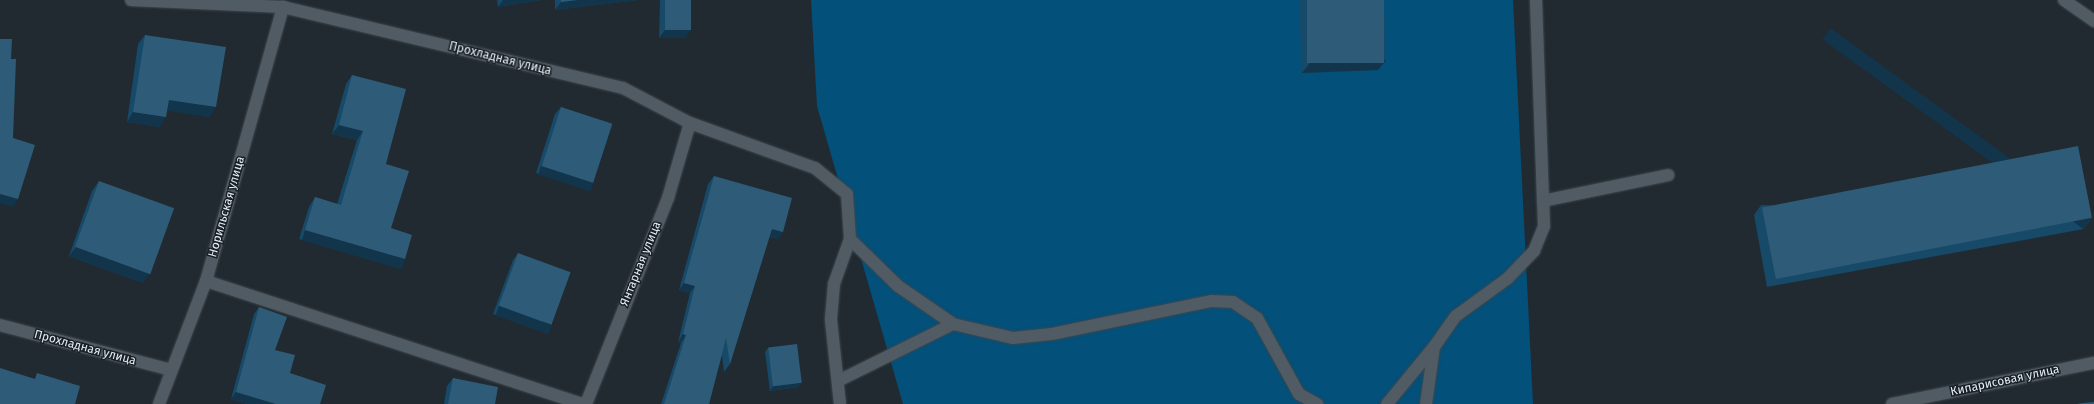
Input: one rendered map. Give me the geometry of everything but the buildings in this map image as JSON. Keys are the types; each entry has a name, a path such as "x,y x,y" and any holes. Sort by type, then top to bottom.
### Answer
{"street":[{"name":"Прохладная улица","path":"131,0 283,7 623,88 690,122 815,168 847,194 850,239"},
{"path":"1387,404 1456,316 1507,279 1534,251 1544,226 1536,0"},
{"path":"2064,0 2094,22"},
{"name":"Норильская улица","path":"159,404 206,281 283,7"},
{"name":"Янтарная улица","path":"585,404 668,198 690,122"},
{"path":"1543,201 1668,175"},
{"path":"840,404 831,320 834,284 850,239 898,286 953,324 1013,338 1052,334 1212,301 1233,302 1257,318 1300,394 1317,404"},
{"path":"206,281 585,404"},
{"path":"838,381 953,324"},
{"name":"Прохладная улица","path":"0,325 171,370"},
{"path":"1426,404 1434,346"},
{"name":"Кипарисовая улица","path":"1892,404 2094,363"}],"shaded area":[{"path":"811,0 1513,0 1533,404 903,404 817,106"}]}
